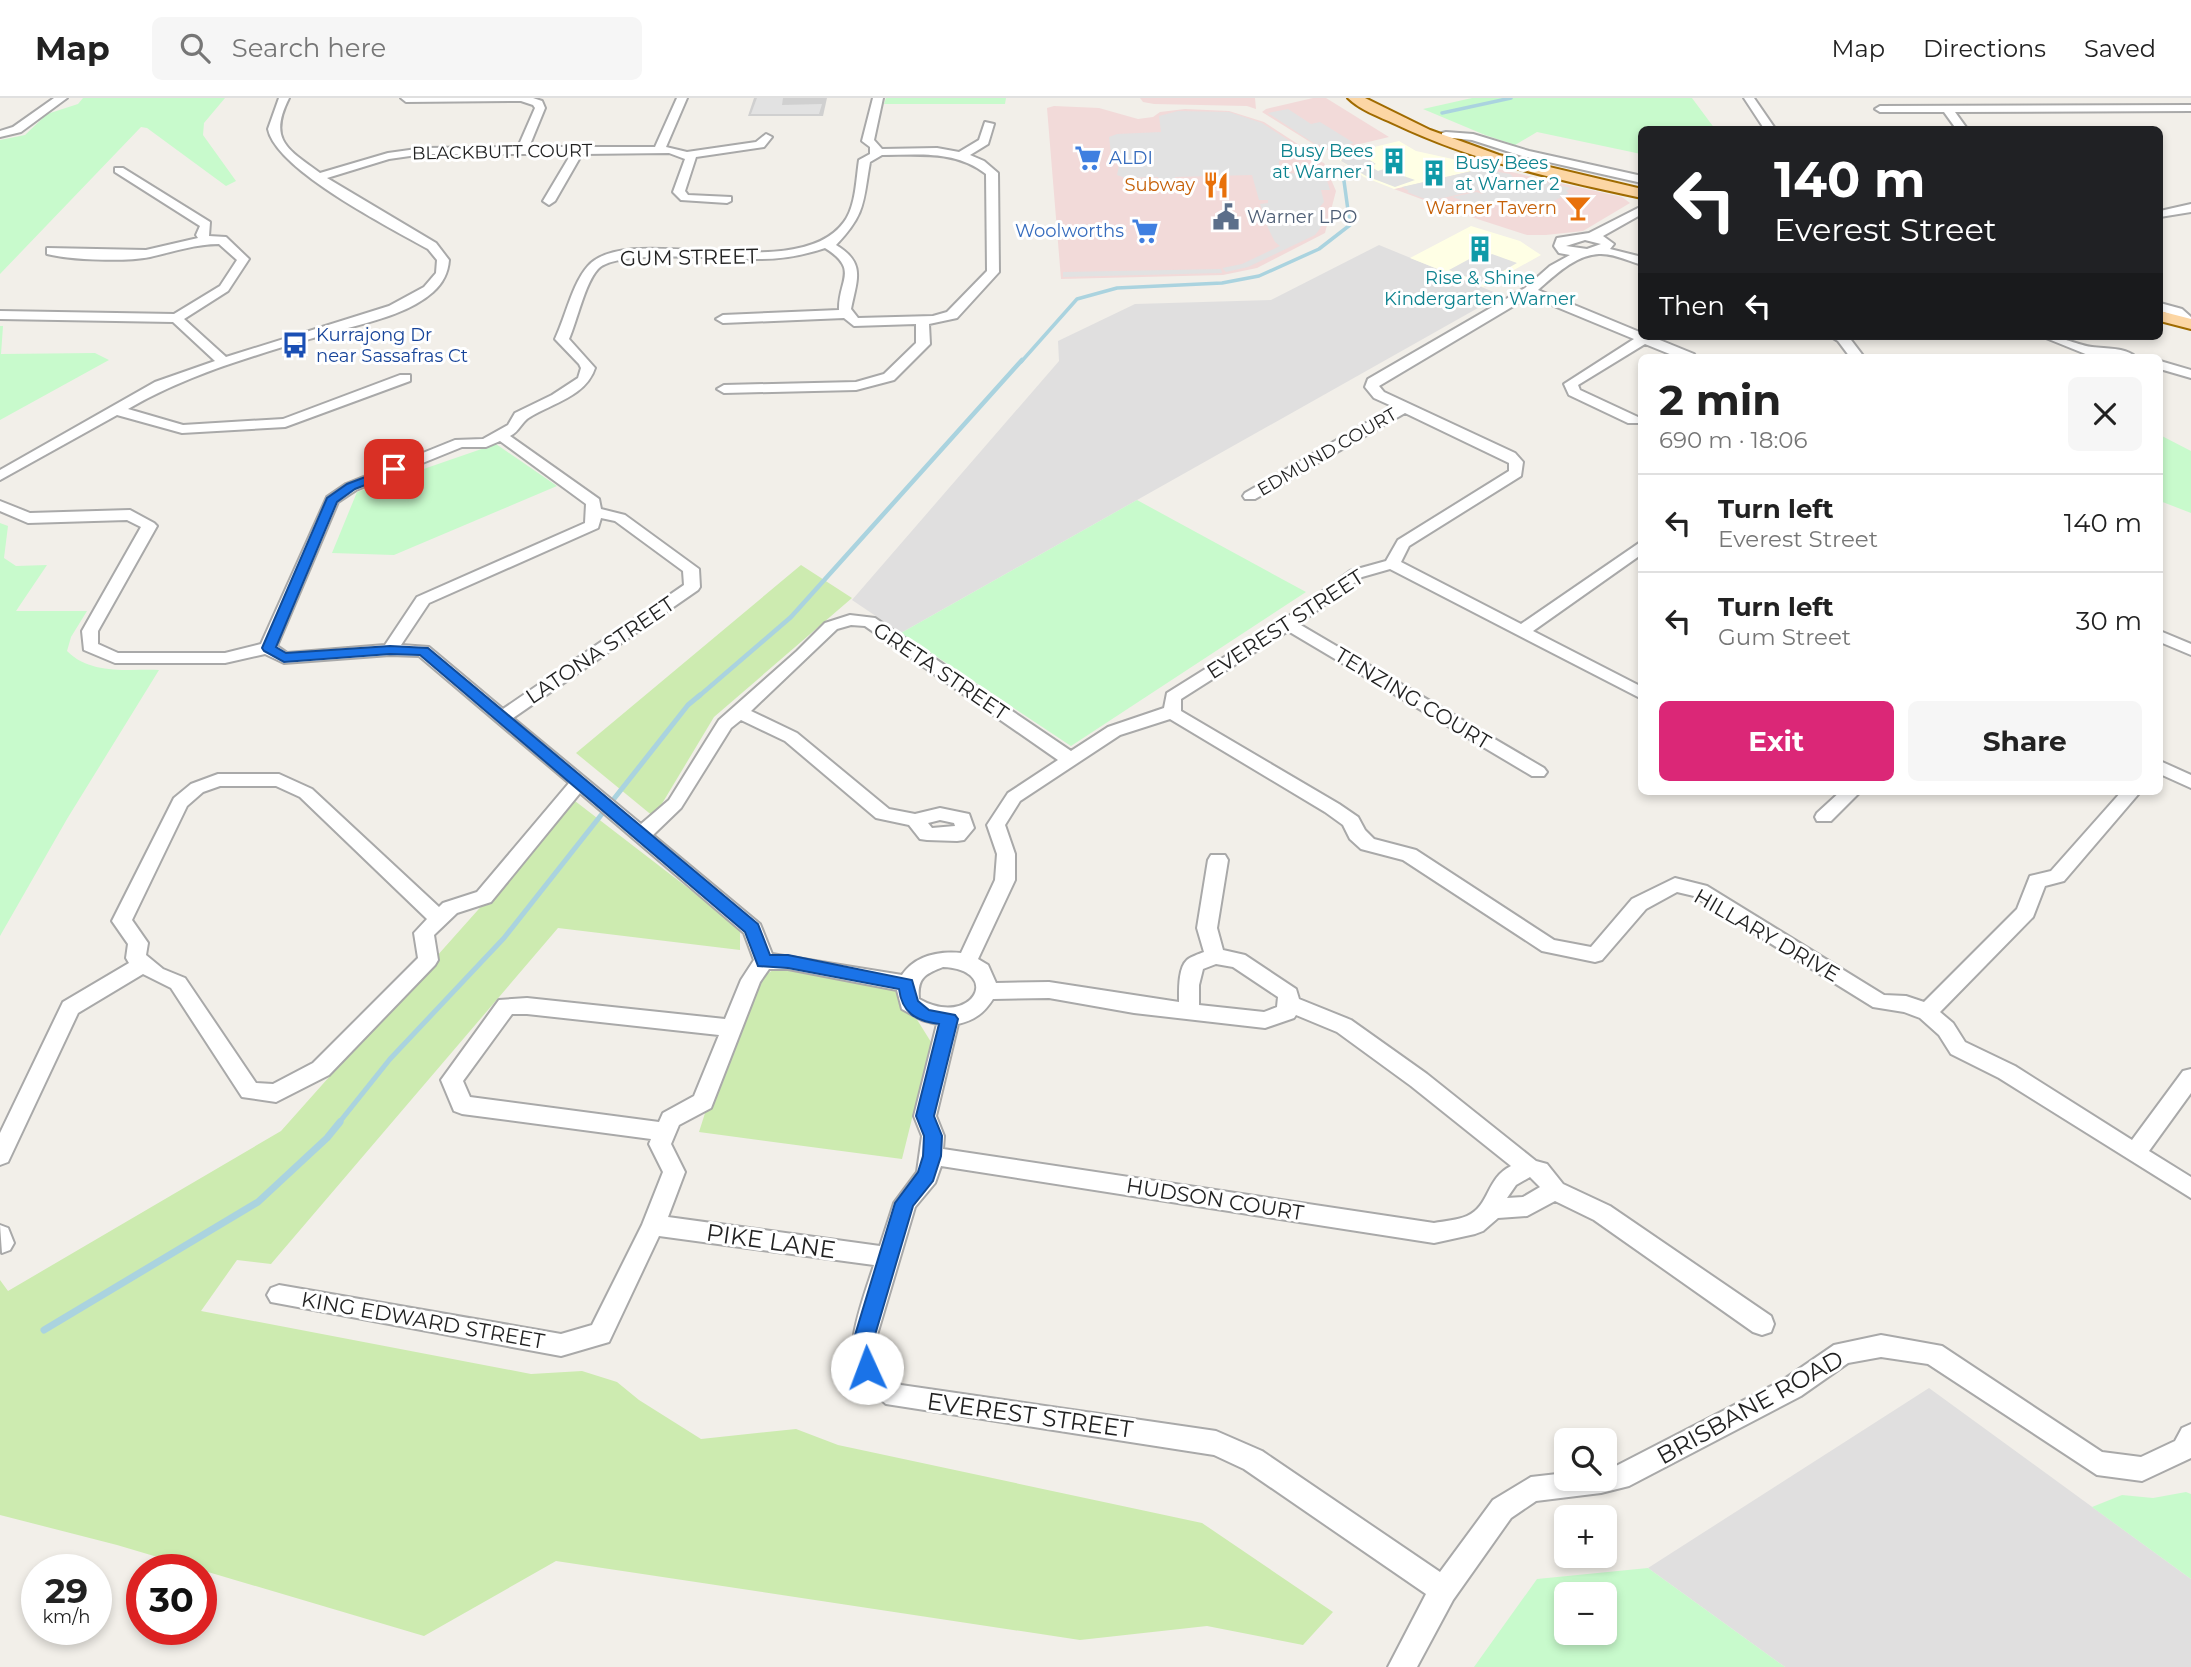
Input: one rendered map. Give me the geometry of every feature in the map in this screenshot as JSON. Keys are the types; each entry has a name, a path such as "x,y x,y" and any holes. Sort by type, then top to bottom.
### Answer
{"main road":[{"path":"1355,98 1402,124 1463,150 1536,171 1638,193"},
{"path":"1377,98 1446,135 1527,161 1638,185"},
{"path":"2163,317 2191,323"},
{"path":"2163,325 2191,332"}],"street":[{"path":"0,134 23,126 47,104 62,98"},
{"path":"0,476 160,385 223,362 394,309 428,290 442,273 443,260 432,246 290,158 274,134 274,121 285,98"},
{"path":"659,150 682,98"},
{"path":"876,152 934,151 960,156 983,165 992,173 993,272 952,315 922,321 854,322 844,309 852,272 846,256 826,244 850,224 865,160 876,156 876,152 876,146 868,141 878,98"},
{"path":"1749,98 1768,126"},
{"path":"406,99 522,99 538,103 540,108 522,150"},
{"path":"1880,109 2191,108"},
{"path":"1947,109 1960,126"},
{"path":"960,156 984,142 989,124"},
{"path":"1446,135 1473,137 1526,154 1638,179"},
{"name":"BLACKBUTT COURT","path":"319,177 388,156 424,151 659,150 689,157 760,145 766,137"},
{"path":"549,201 579,150"},
{"path":"689,157 679,192 685,198 727,199"},
{"path":"119,170 206,225 202,235 206,240"},
{"path":"2163,213 2191,208"},
{"path":"1563,250 1560,244 1562,241 1573,237 1591,237 1638,211"},
{"path":"1638,223 1605,246 1585,252 1554,269 1529,291 1373,382 1375,392 1403,408 1510,456 1517,468 1508,479 1403,543 1392,564 1638,692"},
{"path":"1591,237 1638,260"},
{"path":"0,315 176,317 219,295 236,277 243,259 222,240 206,240 146,254 65,254 51,251"},
{"name":"GUM STREET","path":"268,648 332,500 351,487 460,443 486,443 514,428 520,416 557,398 583,380 588,368 583,358 562,339 595,265 610,257 636,254 764,256 826,244"},
{"path":"1563,250 1585,252"},
{"path":"1554,269 1563,250"},
{"path":"1529,291 1638,337"},
{"path":"2163,308 2177,312 2191,323"},
{"path":"723,318 847,314"},
{"path":"176,317 223,362"},
{"path":"724,389 856,386 889,377 923,344 922,321"},
{"path":"1633,420 1574,392 1571,384 1641,340"},
{"path":"1646,340 1681,354"},
{"path":"2056,340 2084,354 2119,354"},
{"path":"2163,366 2191,374"},
{"path":"115,410 182,429 285,423 405,378"},
{"name":"EDMUND COURT","path":"1250,496 1403,408"},
{"path":"390,650 423,600 593,525 594,502 500,435"},
{"path":"0,506 28,518 130,515 149,526 89,631 90,646 115,658 225,658 268,648 284,658 390,650 423,651 753,929 764,961"},
{"name":"LATONA STREET","path":"503,717 692,587 691,569 620,518 594,512"},
{"path":"1521,632 1638,550"},
{"name":"EVEREST STREET","path":"1170,712 1173,697 1289,624 1356,574 1392,564"},
{"name":"GRETA STREET","path":"634,828 675,804 725,724 831,626 849,620 869,621 1072,760"},
{"name":"TENZING COURT","path":"1289,624 1538,772"},
{"path":"2163,637 2191,650"},
{"path":"739,712 791,737 883,814 915,820"},
{"path":"967,961 1005,880 1006,854 996,825 1014,797 1114,731 1132,724 1153,722 1170,712"},
{"name":"HILLARY DRIVE","path":"1170,712 1332,808 1351,821 1357,834 1368,844 1409,855 1549,946 1595,955 1639,904 1675,885 1700,891 1880,1002 1906,1004 1927,1012"},
{"path":"2163,768 2191,782"},
{"path":"439,919 306,793 279,780 218,780 197,788 180,802 122,921 138,943 136,958 156,974 178,983 250,1091 276,1093 321,1069 428,960 424,933 439,919 450,908 484,897 580,782"},
{"path":"1824,817 1848,795"},
{"path":"2128,795 2057,876 2036,881 2026,912 1927,1012 1946,1029 1958,1048 2007,1072 2191,1189"},
{"path":"1215,956 1207,928 1218,860"},
{"path":"987,991 1049,990 1189,1010 1265,1020 1287,1012 1289,994 1238,960 1215,956 1194,965 1189,985 1189,1010"},
{"path":"942,959 967,961 975,966 987,981 987,991 978,1007 963,1016 949,1019 925,1016 909,1003 906,984 917,969 942,959"},
{"path":"764,961 788,962 906,984"},
{"path":"732,1028 506,1006 452,1080 462,1105 666,1132 671,1119 703,1102 751,980 764,961"},
{"path":"0,1156 70,1008 145,964"},
{"path":"1289,1003 1343,1026 1426,1086 1529,1168 1539,1171 1554,1189 1602,1213 1762,1324"},
{"path":"932,1156 933,1136 925,1116 949,1019"},
{"path":"2135,1152 2191,1077"},
{"name":"KING EDWARD STREET","path":"279,1295 561,1345 600,1334 653,1226 674,1172 660,1144 666,1132"},
{"name":"EVEREST STREET","path":"932,1156 927,1175 905,1203 865,1335 867,1368 895,1396 1216,1443 1252,1461 1443,1590"},
{"name":"HUDSON COURT","path":"932,1156 1434,1233 1475,1224 1493,1209 1527,1206 1554,1189"},
{"path":"1493,1209 1498,1187 1511,1175 1529,1168"},
{"name":"PIKE LANE","path":"653,1226 889,1257"},
{"name":"BRISBANE ROAD","path":"1402,1667 1443,1590 1502,1509 1531,1489 1601,1481 1620,1476 1792,1388 1843,1353 1881,1346 1933,1354 2097,1463 2142,1469 2184,1449 2191,1436"}],"shaded area":[{"path":"754,98 827,98 823,116 748,116"},
{"path":"757,98 783,98 782,105 822,104 819,114 751,114"},
{"path":"1140,98 1255,98 1256,109 1247,106 1154,104 1143,102"},
{"path":"1313,98 1326,98 1389,137 1335,150 1323,150 1262,112"},
{"path":"1047,108 1099,108 1138,119 1153,117 1160,112 1185,109 1229,111 1264,122 1310,152 1312,158 1324,163 1336,191 1325,233 1257,268 1223,275 1061,279"},
{"path":"1288,109 1311,124 1320,122 1354,143 1330,148 1315,144 1268,113"},
{"path":"1178,111 1229,112 1262,123 1305,151 1302,156 1279,161 1279,166 1272,167 1273,170 1297,174 1325,174 1330,190 1321,190 1324,202 1319,208 1322,225 1315,235 1248,267 1226,272 1222,268 1242,264 1280,246 1268,228 1260,204 1268,203 1268,200 1259,200 1252,175 1175,177 1175,180 1159,181 1158,177 1125,178 1117,175 1120,161 1112,161 1109,137 1117,134 1161,132 1159,116"},
{"path":"1399,141 1416,151 1489,167 1394,189 1364,177 1338,159 1345,154"},
{"path":"1359,153 1376,164 1370,166 1378,171 1384,169 1415,180 1395,187 1366,176 1341,161 1344,156"},
{"path":"1489,167 1622,197 1630,203 1583,231 1527,235 1394,189"},
{"path":"1481,169 1510,174 1514,178 1510,183 1487,188 1492,192 1494,191 1490,189 1524,180 1529,183 1534,179 1571,188 1566,191 1569,193 1552,202 1524,209 1497,201 1476,205 1452,197 1476,192 1483,194 1478,190 1430,201 1407,192 1409,191 1402,187"},
{"path":"1471,226 1520,241 1541,255 1483,287 1410,258"},
{"path":"1379,245 1501,295 901,633 852,600 1059,361 1058,341 1135,304 1271,300"},
{"path":"1492,254 1517,263 1482,283 1449,270 1473,257 1487,257"},
{"path":"1221,269 1222,273 1063,277 1063,272"},
{"path":"1929,1388 2191,1579 2191,1667 1785,1667 1648,1568"}],"green space":[{"path":"83,98 225,98 204,123 203,135 236,181 226,186 147,128 141,127 0,274 0,140 25,135 47,114 78,104"},
{"path":"886,98 1006,98 1005,104 884,104"},
{"path":"1472,98 1692,98 1713,126 1638,126 1638,153 1537,132 1515,145 1423,109"},
{"path":"0,326 3,326 1,354 95,353 109,360 0,420"},
{"path":"2163,437 2191,451 2191,513 2163,502"},
{"path":"496,444 557,486 394,555 332,553 357,492"},
{"path":"1137,500 1306,592 1071,746 901,633"},
{"path":"0,523 8,526 4,558 16,566 47,565 16,611 87,611 71,637 67,651 76,659 110,669 159,670 67,819 0,936"},
{"path":"801,565 852,598 714,717 654,817 576,753"},
{"path":"575,801 727,918 740,931 740,950 558,928 271,1264 237,1260 201,1311 531,1374 582,1371 617,1382 639,1400 701,1439 796,1429 838,1445 1202,1523 1333,1612 1303,1645 1207,1626 1080,1640 556,1561 424,1636 217,1575 217,1554 147,1554 0,1515 0,1280 8,1291 281,1131"},
{"path":"775,969 896,986 931,1042 902,1159 699,1132 732,1028 758,979"},
{"path":"2186,1492 2191,1494 2191,1579 2092,1507 2122,1495 2153,1498"},
{"path":"1648,1568 1785,1667 1474,1667 1537,1579"}],"waterway":[{"path":"1442,113 1511,98"},
{"path":"1021,362 1077,299 1117,288 1222,283 1259,276 1319,249 1350,225 1344,181"},
{"path":"698,697 791,617 1022,360"},
{"path":"338,1124 390,1059 504,938 688,705 700,695"},
{"path":"44,1330 258,1202 327,1138 340,1122"}],"place":[{"name":"ALDI","path":"1088,158"},
{"name":"Busy Bees at Warner 1","path":"1394,161"},
{"name":"Busy Bees at Warner 2","path":"1434,173"},
{"name":"Subway","path":"1216,185"},
{"name":"Warner Tavern","path":"1578,208"},
{"name":"Warner LPO","path":"1226,217"},
{"name":"Woolworths","path":"1145,231"},
{"name":"Rise & Shine Kindergarten Warner","path":"1480,249"},
{"name":"Kurrajong Dr near Sassafras Ct","path":"295,345"}],"route":[{"path":"394,469 351,487 332,500 268,648 284,658 390,650 423,651 753,929 764,961 788,962 906,984 909,1003 925,1016 949,1019 925,1116 933,1136 932,1156 927,1175 905,1203 865,1335 867,1368"}]}
